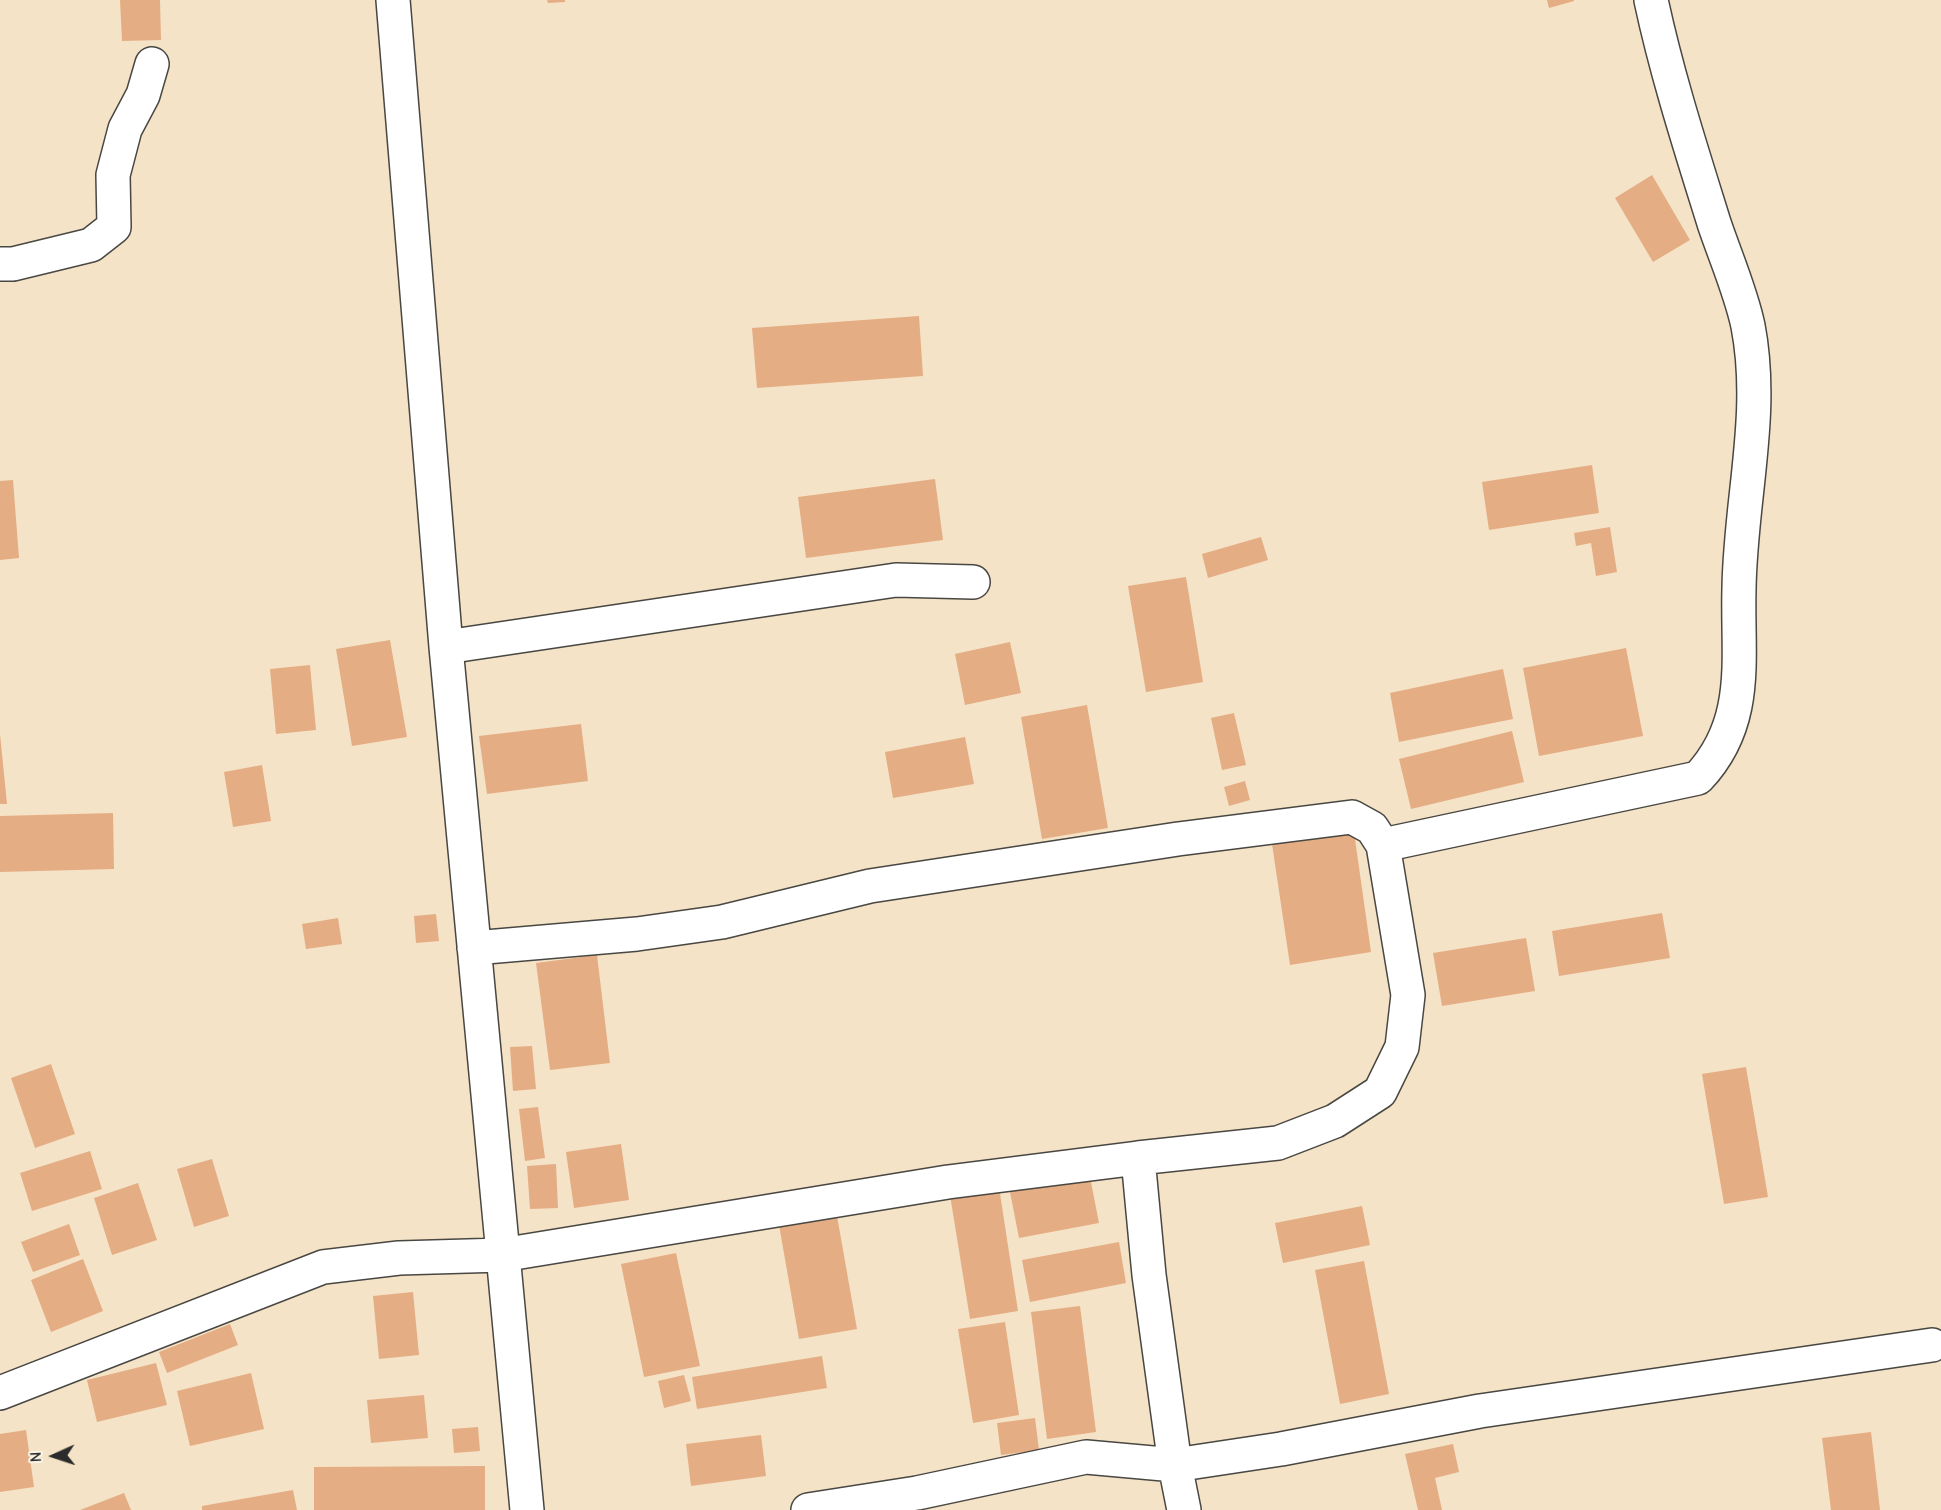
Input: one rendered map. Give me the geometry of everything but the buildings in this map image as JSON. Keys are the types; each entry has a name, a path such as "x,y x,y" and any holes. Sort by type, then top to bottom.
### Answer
{"street":[{"path":"393,0 446,647 527,1510"},
{"path":"1383,845 1698,778 1712,763 1732,717 1740,686 1739,587 1755,414 1748,326 1701,183 1651,0"},
{"path":"0,264 13,264 91,245 114,226 113,175 125,129 143,95 152,64"},
{"path":"446,647 896,580 973,582"},
{"path":"0,1393 323,1267 399,1258 502,1256 948,1182 1278,1143 1335,1121 1380,1092 1402,1047 1408,995 1383,845 1372,828 1352,817 1178,839 870,886 722,922 638,934 474,948"},
{"path":"1138,1158 1149,1275 1175,1465 1184,1510"},
{"path":"808,1510 917,1493 1086,1457 1175,1465 1281,1449 1480,1411 1932,1345"}]}
